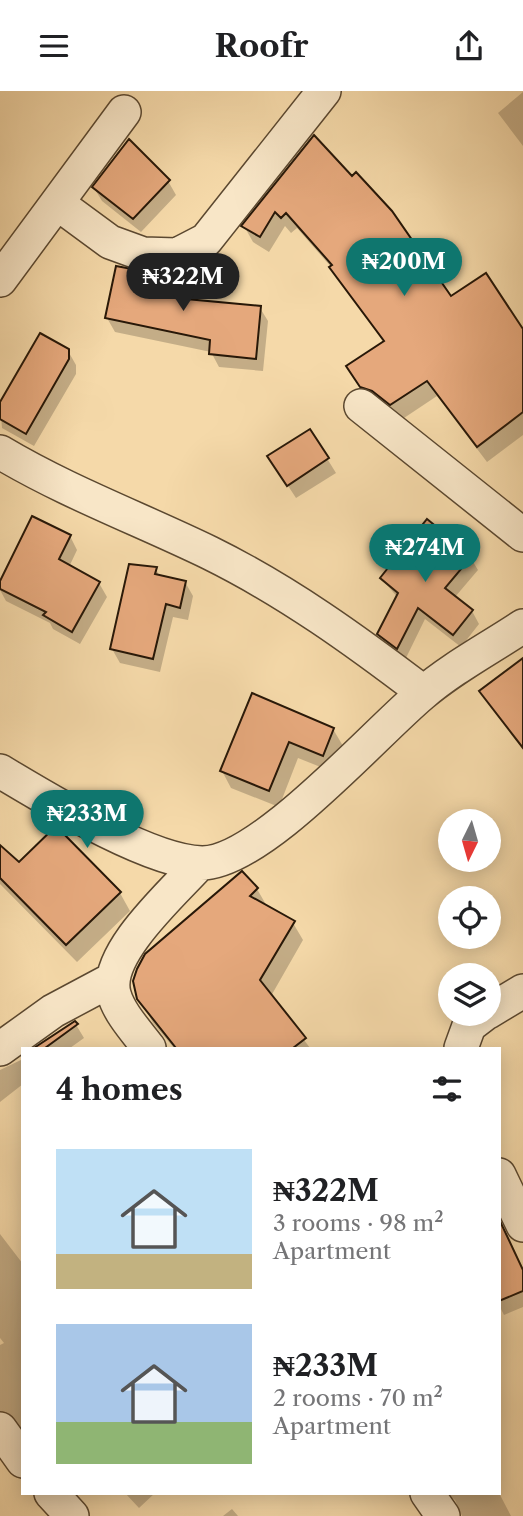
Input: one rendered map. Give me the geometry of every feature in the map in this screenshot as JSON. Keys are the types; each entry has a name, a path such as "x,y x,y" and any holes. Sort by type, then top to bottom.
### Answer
{"street":[{"path":"57,203 110,243 143,254 177,254 206,240 324,91"},
{"path":"0,280 124,112"},
{"path":"361,406 523,535"},
{"path":"0,452 45,479 212,554 341,630 423,692"},
{"path":"0,771 142,848 200,863 227,859 277,825 423,692 523,626"},
{"path":"148,1047 117,1002 113,979 119,959 130,942 200,863"},
{"path":"0,1049 53,1011 113,979"},
{"path":"501,1004 523,991"},
{"path":"461,1047 469,1026"},
{"path":"501,1179 523,1225"},
{"path":"1,1432 21,1458"},
{"path":"53,1495 72,1516"},
{"path":"428,1495 443,1516"}],"building":[{"path":"314,135 352,176 356,172 392,211 451,296 486,273 523,329 523,412 477,447 427,381 390,405 372,391 360,387 346,366 384,341 329,267 332,265 286,213 281,218 275,212 260,237 241,226"},
{"path":"129,139 170,180 133,219 92,187"},
{"path":"116,266 180,278 176,298 261,306 256,359 209,354 210,340 105,318"},
{"path":"40,333 69,349 69,359 26,434 0,419 0,402"},
{"path":"310,429 329,458 287,486 267,456"},
{"path":"32,516 71,535 59,559 100,582 72,632 43,615 46,612 0,589 0,581"},
{"path":"427,519 472,556 445,588 473,610 453,635 418,608 397,649 377,634 398,593 380,578"},
{"path":"129,564 157,567 155,574 186,581 180,608 166,604 153,659 110,649"},
{"path":"523,658 523,748 479,691"},
{"path":"252,693 334,728 323,756 289,742 269,791 220,771"},
{"path":"56,826 121,892 66,945 0,878 0,845 19,862"},
{"path":"242,871 258,888 250,896 295,921 260,980 306,1038 294,1047 175,1047 137,999 133,981 145,954"},
{"path":"75,1021 78,1024 46,1047 36,1047"},
{"path":"501,1223 523,1270 523,1291 501,1300"}]}
